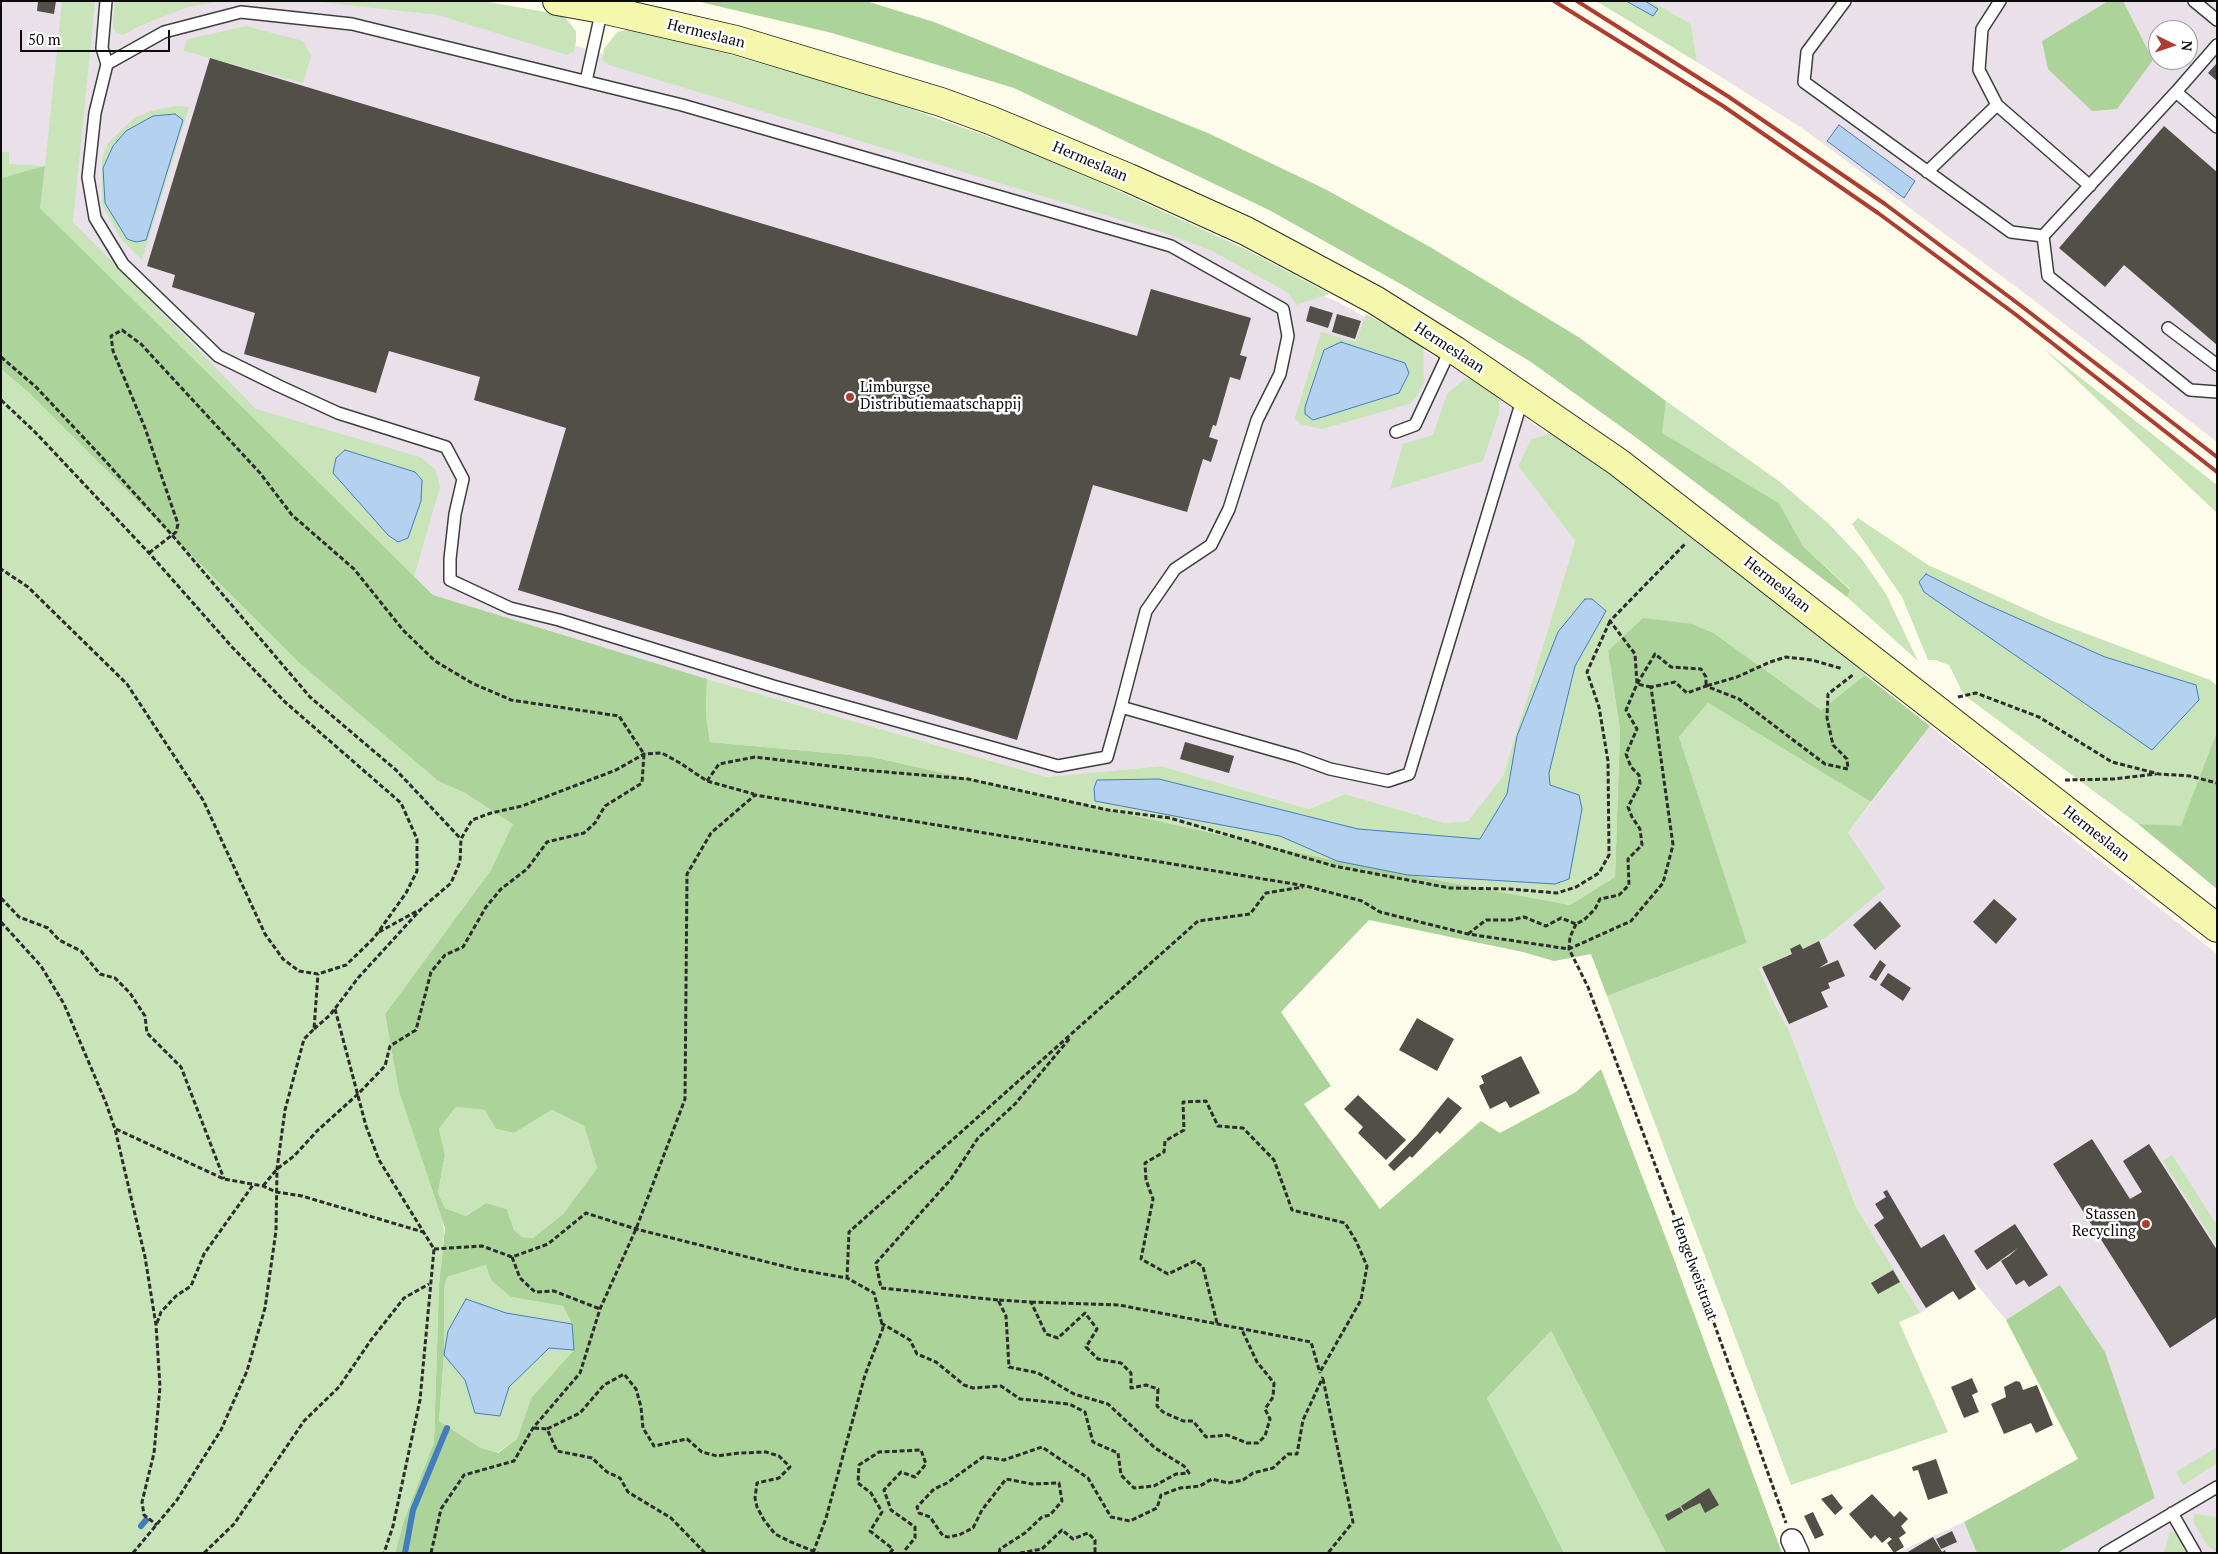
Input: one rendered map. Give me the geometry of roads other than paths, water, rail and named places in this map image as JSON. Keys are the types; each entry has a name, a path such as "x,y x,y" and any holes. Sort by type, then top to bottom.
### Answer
{"street":[{"name":"Hermeslaan","path":"557,1 602,9 736,40 941,102 990,120 1129,178 1246,232 1375,300 1451,348 1618,462 2217,928"}],"lane":[{"path":"106,1 102,48 107,64 95,113 88,177 95,218 123,264 218,356 338,413 446,447 463,479 455,514 450,559 450,580 510,608 559,620 773,686 1058,766 1107,757 1146,611 1175,569 1211,545 1229,509 1257,420 1280,374 1288,336 1283,309 1171,246 692,108 352,24 240,12 164,32 107,64"},
{"path":"1845,1 1807,52 1804,82 2011,232 2043,236"},
{"path":"2000,1 1982,29 1980,70 1997,105 2090,186"},
{"path":"2194,1 2217,20"},
{"path":"586,81 602,9"},
{"path":"2043,236 2217,45"},
{"path":"2176,92 2217,128"},
{"path":"1927,172 1997,105"},
{"path":"2043,236 2048,276 2190,390 2217,392"},
{"path":"2168,328 2217,365"},
{"path":"1396,432 1415,425 1451,348"},
{"path":"1121,707 1296,757 1330,769 1388,781 1409,774 1523,397"},
{"path":"2104,1553 2217,1487"},
{"path":"2172,1513 2195,1553"}],"water":[{"path":"1626,1 1645,1 1658,9 1653,16"},
{"path":"175,114 183,120 146,240 136,242 127,239 105,203 103,168 113,146 126,131 153,116"},
{"path":"1839,125 1915,181 1904,198 1827,141"},
{"path":"1341,342 1405,363 1409,373 1399,393 1313,420 1305,414 1305,407 1324,350"},
{"path":"345,450 415,472 422,480 421,501 408,538 398,542 388,535 333,473 336,458"},
{"path":"1926,574 1981,602 2105,657 2196,685 2199,700 2152,750 1924,592 1919,582"},
{"path":"1585,599 1592,599 1606,611 1575,666 1549,773 1550,785 1579,795 1582,809 1569,879 1555,884 1408,875 1337,861 1280,836 1095,801 1094,788 1097,780 1159,779 1358,829 1480,839 1507,794 1517,736 1558,632"},
{"path":"466,1299 506,1313 572,1324 574,1350 549,1348 509,1387 500,1416 475,1413 465,1380 444,1355 448,1331"}],"waterway":[{"path":"405,1553 413,1510 447,1428"},
{"path":"141,1526 146,1520"}],"railway":[{"path":"1554,1 1723,106 1878,213 2015,314 2217,472"},
{"path":"1577,1 1729,97 1885,204 2217,457"}],"place":[{"name":"Limburgse Distributiemaatschappij","path":"850,397"},
{"name":"Stassen Recycling","path":"2146,1224"}]}
